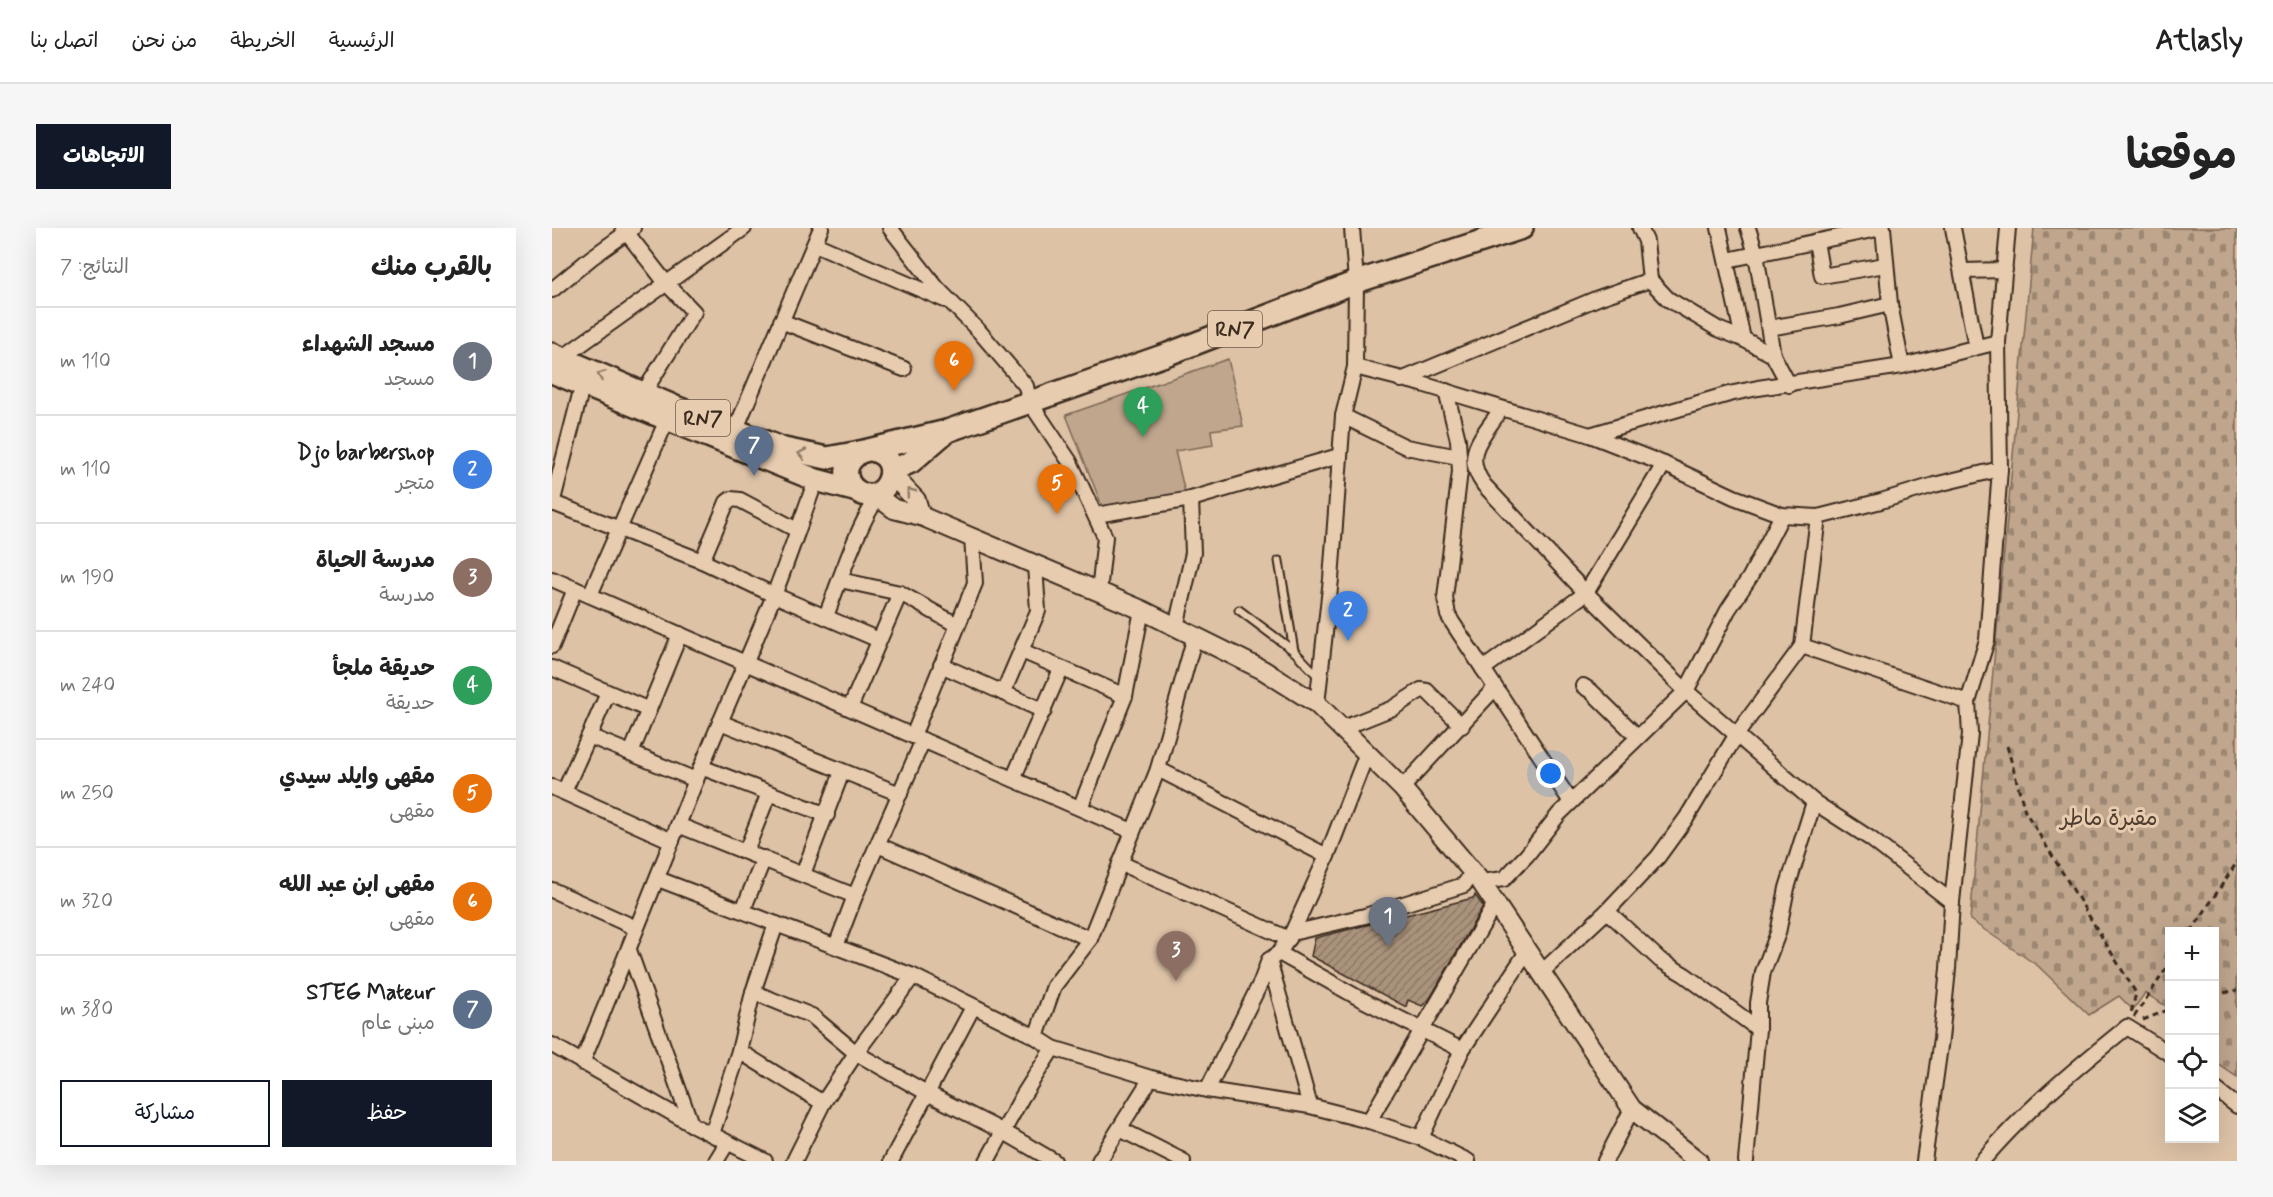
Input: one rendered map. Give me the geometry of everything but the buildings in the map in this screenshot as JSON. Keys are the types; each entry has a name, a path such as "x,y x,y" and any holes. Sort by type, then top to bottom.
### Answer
{"main road":[{"name":"RN7","path":"670,413 735,431 807,455 827,458 865,451 947,431 1168,354 1485,234 1522,228"},
{"name":"RN7","path":"555,361 816,480 877,497 886,488 891,472 911,462 947,431"},
{"name":"RN7","path":"555,361 582,383 639,400"},
{"path":"854,490 846,474 852,458 865,451 877,452 887,459 891,472 916,500 921,516"},
{"path":"877,497 894,509 921,516 1142,610 1263,670 1317,704 1402,788 1477,876 1632,1109 1698,1161"}],"street":[{"path":"555,361 744,228"},
{"path":"735,431 821,228"},
{"path":"890,228 937,288 979,331 1026,387 1029,401 1070,462 1106,537 1099,592"},
{"path":"1317,704 1331,579 1343,416 1354,367 1356,282 1352,228"},
{"path":"1640,228 1646,242 1650,280 1668,299 1718,329 1773,355"},
{"path":"1719,228 1743,339"},
{"path":"1748,228 1756,254 1773,355 1789,384"},
{"path":"1726,260 1882,228 1890,304 1902,366"},
{"path":"1953,228 1976,347"},
{"path":"1924,1161 1941,1039 1952,902 1970,734 1968,702 1987,640 2000,469 1998,342 2008,228"},
{"path":"552,290 628,230 666,283 694,312 639,400"},
{"path":"1816,241 1822,276 1885,265"},
{"path":"815,244 950,302"},
{"path":"1962,271 2005,270"},
{"path":"1401,380 1598,298 1650,280"},
{"path":"1769,328 1890,304"},
{"path":"781,321 904,369"},
{"path":"1590,435 1729,394 1902,366 1998,342"},
{"path":"1354,367 1446,391 1590,435 1664,464 1734,497 1782,515 1818,517 1881,501 1934,484 2000,469"},
{"path":"582,383 552,503 702,561 879,640"},
{"path":"1446,391 1454,423 1459,464 1445,602 1448,615 1571,802"},
{"path":"1501,409 1474,451 1475,470 1484,485 1586,593 1686,691 1814,802 1871,839 1952,902"},
{"path":"590,595 670,413"},
{"path":"1343,416 1406,447 1475,470"},
{"path":"1096,514 1191,499 1339,456"},
{"path":"1483,669 1586,593 1664,464"},
{"path":"582,1063 699,773 774,595 816,480"},
{"path":"826,616 864,519 877,497"},
{"path":"702,561 727,502 731,499 740,500 797,530"},
{"path":"1176,627 1193,553 1191,499"},
{"path":"1120,863 1291,936 1464,885 1477,876 1504,879 1571,802 1686,691 1728,610 1750,578 1782,515"},
{"path":"1542,971 1607,910 1658,857 1687,817 1737,734 1802,646 1818,517"},
{"path":"836,946 855,896 900,794 940,665 975,583 972,538"},
{"path":"1003,693 1038,611 1035,565"},
{"path":"552,579 1132,831"},
{"path":"840,580 900,593 957,625"},
{"path":"552,646 575,589"},
{"path":"850,708 900,593"},
{"path":"1080,808 1125,696 1142,610"},
{"path":"631,753 680,634"},
{"path":"1036,1037 1054,987 1089,939 1158,769 1195,636"},
{"path":"1802,646 1968,702"},
{"path":"1022,651 1125,696"},
{"path":"940,665 1044,711"},
{"path":"552,668 649,710"},
{"path":"1013,779 1061,669"},
{"path":"1582,686 1599,698 1638,737"},
{"path":"1402,788 1495,688"},
{"path":"1343,728 1385,712 1421,690 1427,691 1461,726"},
{"path":"608,693 589,736 558,790 672,841"},
{"path":"720,723 900,794"},
{"path":"589,736 631,753 769,793 827,815"},
{"path":"1207,1090 1274,956 1291,936 1327,856 1367,753"},
{"path":"1158,769 1327,856"},
{"path":"803,874 842,772"},
{"path":"746,851 769,793"},
{"path":"1746,1161 1758,1029 1758,1004 1763,972 1778,933 1787,888 1814,802"},
{"path":"678,825 855,896"},
{"path":"878,845 1089,939"},
{"path":"743,910 764,858"},
{"path":"658,879 913,976 1036,1037 1053,1048 1151,1078 1207,1090 1310,1106 1369,1121 1421,1138 1468,1161"},
{"path":"552,890 636,928"},
{"path":"1369,1121 1496,902"},
{"path":"1607,910 1660,960 1685,975 1758,1029"},
{"path":"712,1134 739,1051 753,992 776,924"},
{"path":"629,950 691,1124"},
{"path":"1421,1138 1461,1050 1528,950"},
{"path":"1274,956 1461,1050"},
{"path":"1274,956 1310,1106"},
{"path":"794,1161 824,1103 856,1053 913,976"},
{"path":"753,992 812,1016 856,1053 1054,1161"},
{"path":"891,1161 974,1007"},
{"path":"1982,1161 2006,1133 2078,1066 2127,1027 2165,1051"},
{"path":"552,1045 691,1124 765,1161"},
{"path":"987,1161 1022,1097 1053,1048"},
{"path":"739,1051 824,1103"},
{"path":"1099,1161 1151,1078"},
{"path":"2215,1089 2237,1106"},
{"path":"1605,1161 1632,1109"},
{"path":"1120,1129 1183,1161"},
{"path":"716,1161 727,1143"},
{"path":"1434,1161 1440,1148"}],"lane":[{"path":"1279,561 1294,651"},
{"path":"1239,610 1294,651 1320,678"}],"path":[{"path":"2007,746 2025,811 2136,993 2127,1027"},
{"path":"2194,927 2237,862"},
{"path":"2127,1027 2165,969"},
{"path":"2219,994 2237,990"},
{"path":"2127,1027 2165,1011"}],"green space":[{"name":"مقبرة ماطر","path":"2034,228 2237,228 2237,1077 2219,1065 2219,927 2165,927 2165,1006 2145,993 2133,1010 2119,996 2089,1015 2038,966 1970,920"},
{"path":"1228,359 1243,426 1211,430 1213,445 1175,451 1185,493 1102,506 1066,415"}],"place":[{"name":"مقهى ابن عبد الله","path":"954,391"},
{"name":"حديقة ملجأ","path":"1143,437"},
{"name":"STEG Mateur","path":"754,476"},
{"name":"مقهى وايلد سيدي","path":"1057,514"},
{"name":"Djo barbershop","path":"1348,641"},
{"name":"مسجد الشهداء","path":"1388,947"},
{"name":"مدرسة الحياة","path":"1176,981"}]}
